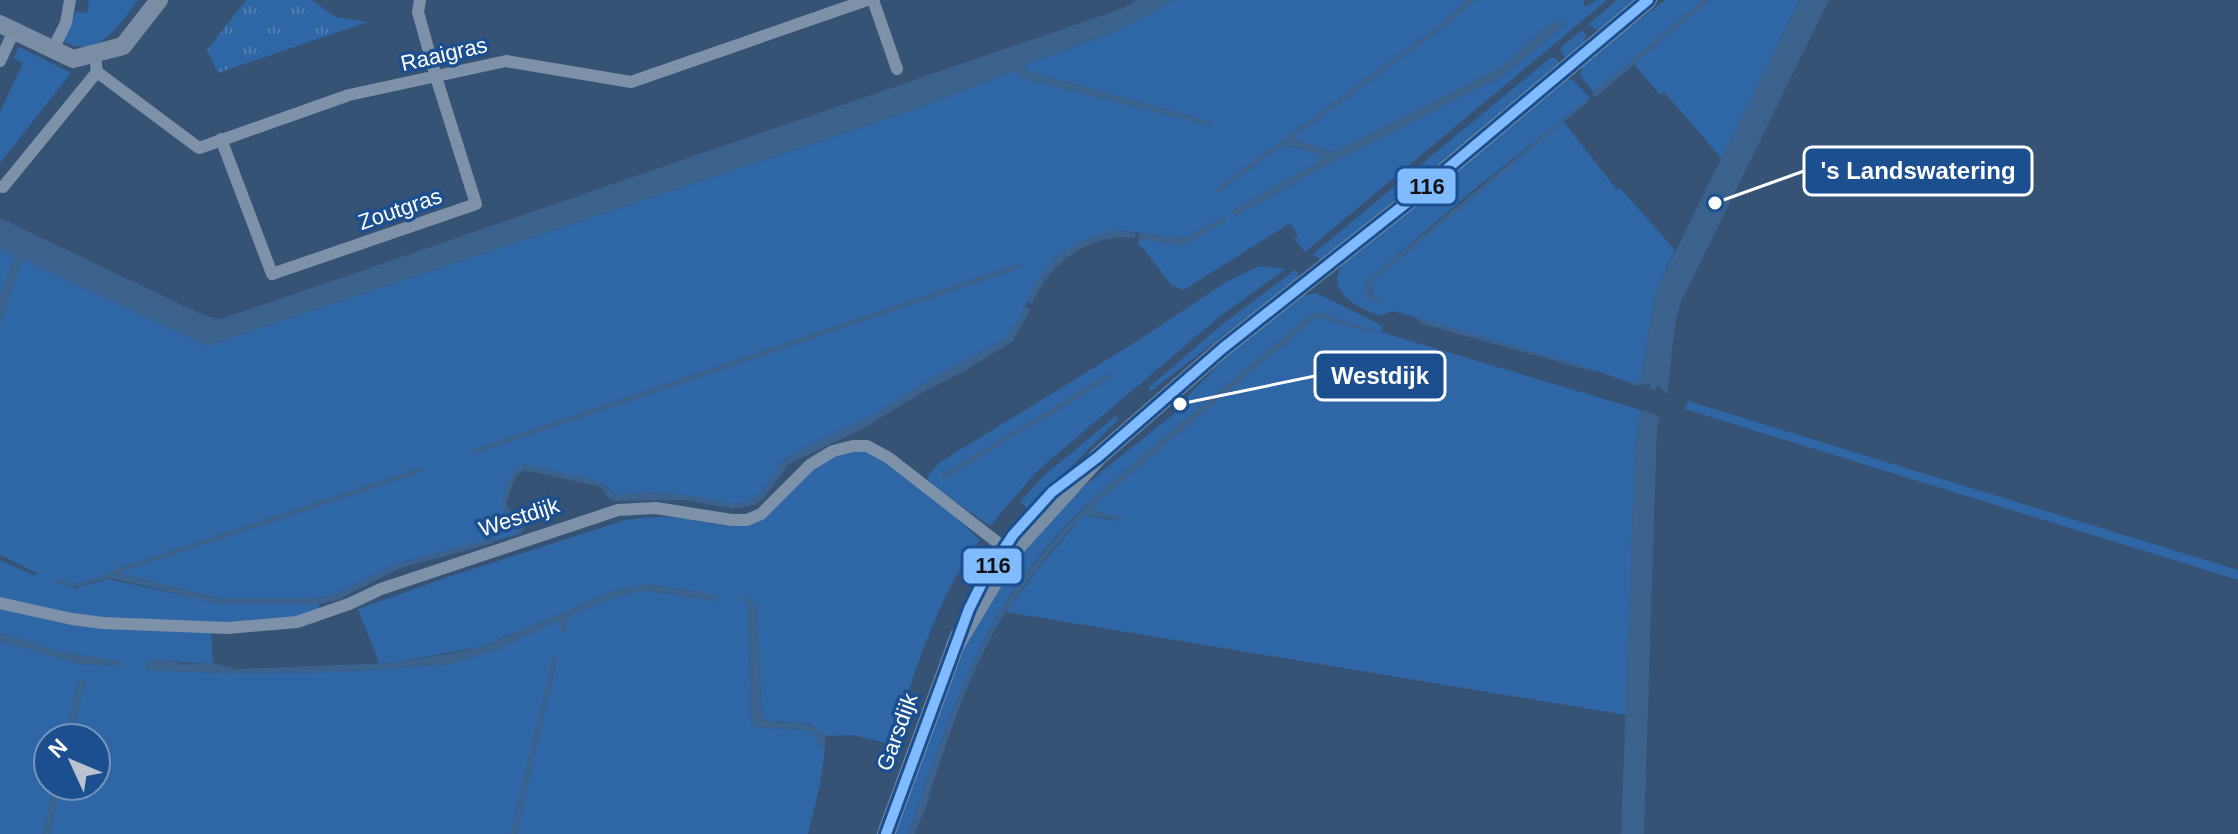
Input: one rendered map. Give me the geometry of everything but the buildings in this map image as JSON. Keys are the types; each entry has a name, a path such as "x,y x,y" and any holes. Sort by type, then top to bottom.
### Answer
{"main road":[{"path":"7,28 52,51 96,64 123,46 159,0"},
{"path":"1008,550 1098,457 1223,348 1410,200 1648,0"},
{"name":"Garsdijk","path":"886,834 969,609 984,579 1008,550"}],"street":[{"path":"52,51 66,23 70,0"},
{"path":"420,0 418,12 436,77"},
{"name":"Raaigras","path":"96,64 199,148 349,95 506,61 631,82 870,0 897,69"},
{"path":"0,61 7,28"},
{"path":"3,187 96,64"},
{"name":"Zoutgras","path":"221,139 272,274 476,204 436,77"},
{"name":"Westdijk","path":"0,603 103,623 228,628 297,622 381,589 618,510 656,508 747,520 761,514 810,465 833,451 853,446 867,446 889,458 1008,550"}],"green space":[{"path":"89,0 138,0 115,29 97,43 75,46 62,41 76,12 87,13"},
{"path":"246,0 312,0 335,17 368,22 218,73 207,50"},
{"path":"1172,0 1467,0 1442,23 1216,189 1218,192 1283,145 1320,154 1318,162 1232,211 1235,216 1328,164 1504,75 1563,26 1561,21 1546,28 1502,66 1475,82 1334,152 1294,139 1448,24 1475,0 1583,0 1585,7 1597,0 1607,0 1305,252 1294,239 1298,235 1290,223 1184,290 1172,286 1142,247 1138,246 1139,239 1182,245 1226,220 1224,217 1184,238 1116,230 1078,243 1054,258 1020,319 1005,339 930,379 875,414 784,460 760,494 745,503 652,492 617,495 603,484 523,464 508,487 504,500 517,535 399,563 333,595 317,598 218,598 114,572 81,583 71,584 57,579 75,588 108,579 189,597 319,604 319,612 240,623 155,623 90,618 0,599 0,560 35,576 37,573 0,555 0,325 22,259 207,346 905,113 1016,70 1033,81 1212,126 1212,122 1027,71 1025,64 1119,29"},
{"path":"1617,0 1636,0 1599,30 1588,25"},
{"path":"1665,0 1799,0 1722,159 1664,92 1660,95 1633,63 1595,94 1580,75 1583,64"},
{"path":"1582,30 1586,35 1584,44 1566,59 1560,48"},
{"path":"19,47 71,73 0,163 0,112 23,63 13,58"},
{"path":"1550,58 1555,58 1560,64 1323,259 1313,254"},
{"path":"1568,79 1573,80 1590,98 1477,187 1368,280 1364,290 1375,297 1369,287 1374,280 1563,121 1617,190 1620,188 1675,250 1655,293 1641,380 1631,383 1393,311 1381,316 1346,298 1338,283 1342,265"},
{"path":"0,248 16,256 0,295"},
{"path":"1259,266 1285,269 1218,318 1037,471 990,526 929,483 927,476 940,462 1134,343 1226,282"},
{"path":"1295,270 1298,272 1297,279 1151,391 1148,388 1224,323"},
{"path":"1316,293 1377,323 1382,327 1381,332 1641,410 1635,444 1626,715 1006,612 1083,515 1117,521 1095,511 1093,508 1097,501 1314,319 1317,317 1369,332 1372,330 1320,313 1113,481 1072,519 1035,561 1000,613 968,674 908,834 893,834 961,655 997,587 1018,556 1077,492 1189,401 1187,397 1229,354 1303,296"},
{"path":"1688,401 2238,570 2238,580 1685,409"},
{"path":"1116,416 1119,419 1028,509 1020,502 1042,477"},
{"path":"864,450 877,455 954,515 980,540 938,612 891,744 852,735 825,736 810,724 766,721 762,717 756,606 744,599 748,606 751,722 754,727 811,732 825,750 808,834 516,834 557,658 553,657 511,834 50,834 57,802 112,802 112,722 75,722 85,680 79,680 70,722 32,722 32,802 50,802 43,834 0,834 0,641 79,664 120,666 56,651 0,633 0,607 211,631 213,663 149,660 145,670 335,672 452,664 555,621 560,623 564,633 569,616 609,599 642,590 717,601 717,595 647,584 484,646 393,663 379,663 358,609 625,520 667,517 732,526 752,523 762,519 808,471 835,455"}],"shaded area":[{"path":"1136,0 1172,0 1120,29 1025,64 1027,71 1212,122 1212,126 1023,79 1016,71 905,113 207,346 22,259 0,325 0,295 15,256 0,248 0,218 201,314 218,319 1126,7"},
{"path":"1467,0 1475,0 1448,24 1297,134 1295,139 1334,152 1502,66 1546,28 1560,20 1563,26 1504,75 1328,164 1235,216 1231,211 1318,162 1320,154 1283,145 1218,192 1215,189 1442,23"},
{"path":"1799,0 1829,0 1682,300 1676,318 1667,395 1658,385 1656,390 1650,389 1650,384 1632,386 1631,383 1641,380 1655,293"},
{"path":"1588,98 1590,100 1374,280 1369,287 1370,292 1380,300 1379,305 1367,297 1364,290 1368,280"},
{"path":"1224,216 1227,220 1183,245 1139,239 1140,233 1184,238"},
{"path":"1116,230 1136,233 1135,238 1102,240 1073,253 1049,275 1032,304 1027,302 1041,274 1061,254 1085,239"},
{"path":"1024,306 1031,309 1012,342 864,428 789,464 764,498 754,505 733,509 685,500 615,501 608,498 601,487 524,470 515,478 506,504 524,526 521,534 515,535 516,523 502,505 511,477 523,464 595,480 617,495 652,492 745,503 760,494 784,460 875,414 930,379 1005,339 1020,319"},
{"path":"1312,313 1373,330 1369,332 1318,317 1314,319 1094,505 1095,511 1122,520 1083,515 1031,576 998,626 963,698 915,834 908,834 968,674 1000,614 1035,563 1110,484"},
{"path":"1419,318 1591,369 1599,373 1419,323"},
{"path":"1641,410 1660,416 1657,428 1644,834 1621,834 1635,444"},
{"path":"492,538 493,543 401,568 337,600 319,604 217,604 116,579 80,586 54,582 56,578 71,584 81,583 114,572 218,598 317,598 333,595 399,563"},
{"path":"647,584 717,595 718,601 642,590 609,599 569,616 564,633 560,632 560,623 555,621 498,650 452,664 335,672 145,670 149,660 213,663 237,669 393,663 455,653 484,646 615,590"},
{"path":"744,596 749,597 756,606 762,717 816,729 825,736 825,750 811,732 754,727 751,722 748,606"},
{"path":"0,633 56,651 121,661 120,666 80,664 0,641"},
{"path":"553,656 557,657 516,834 511,834"},
{"path":"79,680 85,680 75,722 70,722"},
{"path":"50,802 57,802 50,834 43,834"}],"waterway":[{"path":"1595,94 1706,0"},
{"path":"473,452 1018,266"},
{"path":"944,476 1109,376"},
{"path":"114,572 420,470"}],"transit line":[{"name":"116","path":"886,834 969,609 984,579 1013,535 1052,492 1098,457 1223,348 1410,200 1648,0"}],"place":[{"name":"'s Landswatering","path":"1715,203"},
{"name":"Westdijk","path":"1180,404"}]}
